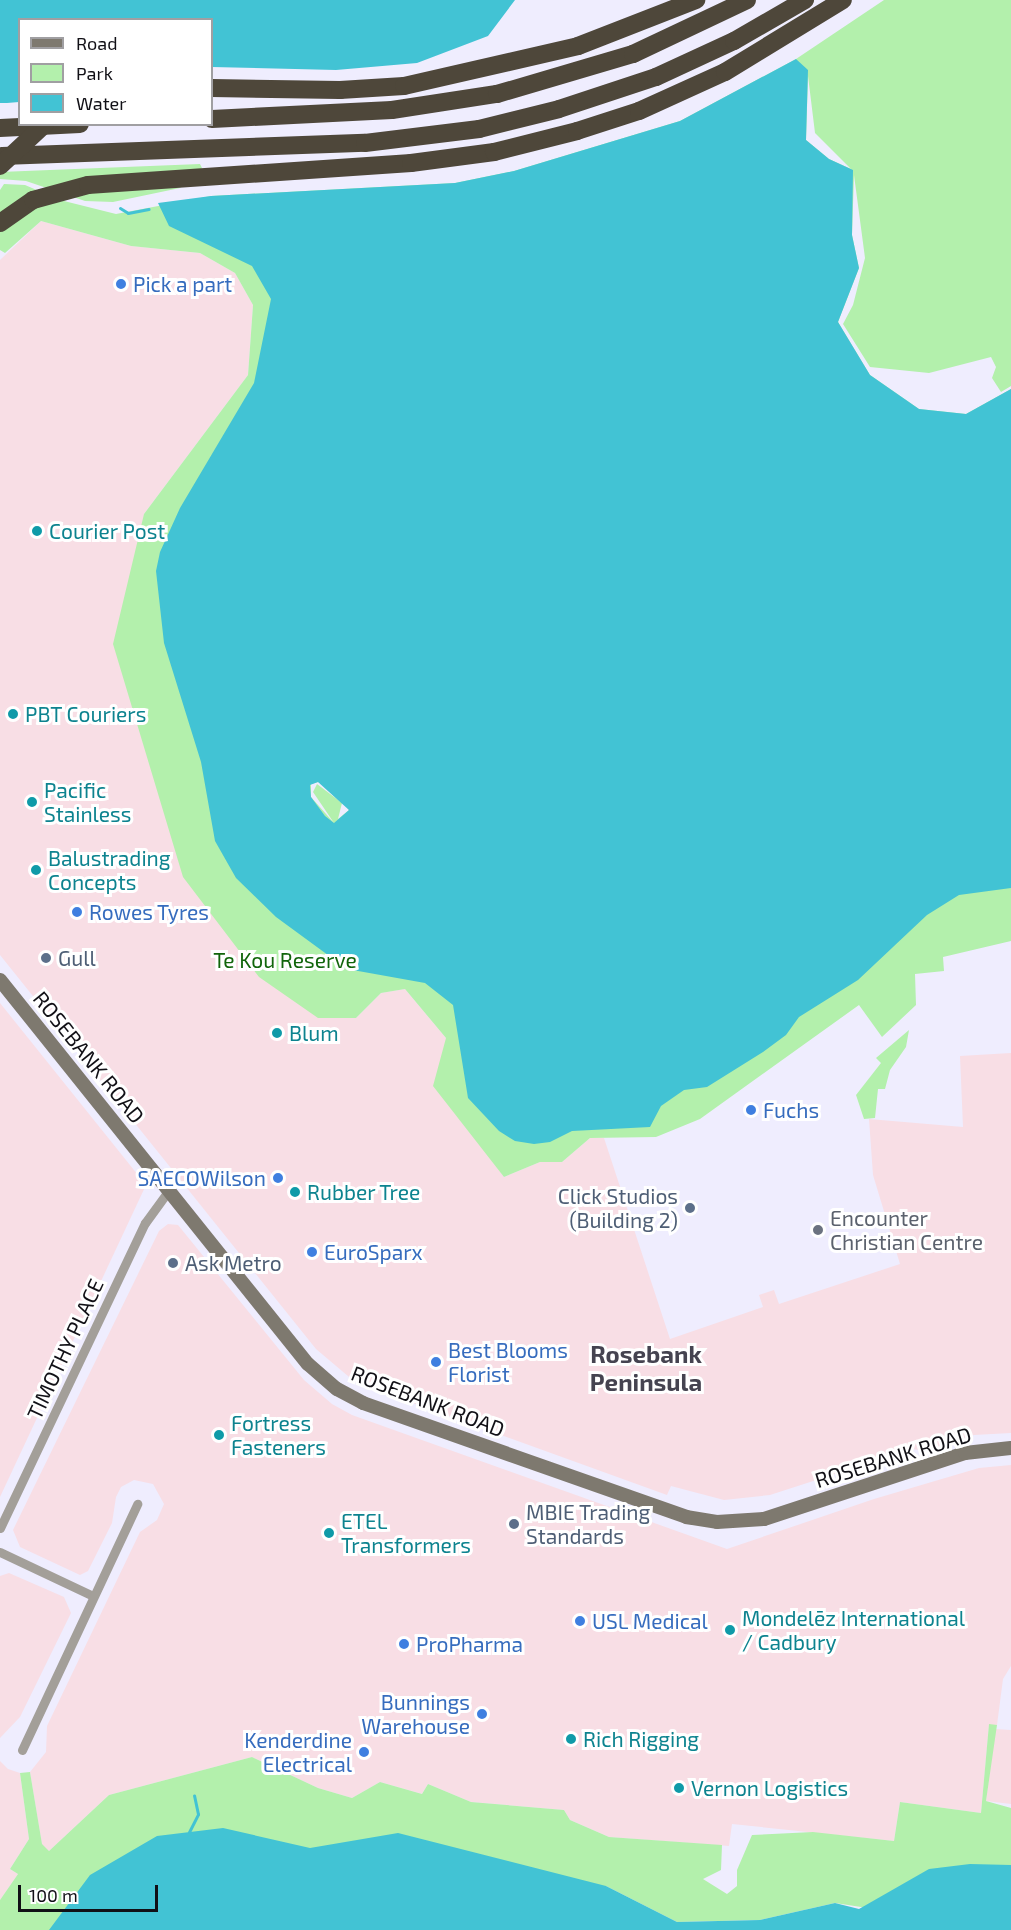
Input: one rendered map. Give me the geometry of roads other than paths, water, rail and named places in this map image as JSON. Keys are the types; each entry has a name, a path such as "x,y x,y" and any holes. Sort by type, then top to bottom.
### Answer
{"highway":[{"path":"213,88 340,90 404,86 556,52 611,35 696,0"},
{"path":"213,119 392,110 497,94 633,54 747,0"},
{"path":"0,156 365,143 479,129 559,109 656,77 734,41 805,0"},
{"path":"7,217 69,188 160,179 411,163 494,152 577,131 639,111 725,72 843,0"},
{"path":"0,128 40,126"},
{"path":"0,166 43,126"}],"main road":[{"name":"ROSEBANK ROAD","path":"0,980 297,1350 337,1389 371,1406 686,1517 717,1522 764,1519 965,1454 1011,1448"}],"street":[{"name":"TIMOTHY PLACE","path":"0,1528 145,1223 169,1190"},
{"path":"22,1750 137,1504"},
{"path":"0,1552 93,1596"}],"water":[{"path":"0,0 515,0 488,36 417,63 336,70 213,67 213,18 18,18 18,102 0,103"},
{"path":"796,59 808,70 806,140 829,159 853,170 852,235 859,268 838,322 870,375 919,409 966,414 1011,389 1011,888 959,895 927,915 858,980 799,1017 786,1035 763,1052 707,1087 684,1090 661,1106 650,1127 572,1131 550,1142 534,1144 515,1141 499,1131 468,1098 453,1005 425,983 347,969 276,917 236,878 215,841 201,762 164,643 156,571 160,552 180,508 254,383 271,299 252,266 169,226 158,203 211,196 455,183 514,171 680,121","holes":["318,782 349,810 334,823 325,816 311,797 310,785"]},
{"path":"223,1828 310,1848 398,1833 606,1886 677,1922 760,1920 835,1903 859,1909 929,1869 970,1864 1011,1865 1011,1930 49,1930 90,1875 157,1836"}],"waterway":[{"path":"120,208 128,213 149,209"},
{"path":"189,1832 198,1814 194,1795"}],"place":[{"name":"Pick a part","path":"121,284"},
{"name":"Courier Post","path":"37,531"},
{"name":"PBT Couriers","path":"13,714"},
{"name":"Pacific Stainless","path":"32,802"},
{"name":"Balustrading Concepts","path":"36,870"},
{"name":"Rowes Tyres","path":"77,912"},
{"name":"Gull","path":"46,958"},
{"name":"Blum","path":"277,1033"},
{"name":"Fuchs","path":"751,1110"},
{"name":"SAECOWilson","path":"278,1178"},
{"name":"Rubber Tree","path":"295,1192"},
{"name":"Click Studios (Building 2)","path":"690,1208"},
{"name":"Encounter Christian Centre","path":"818,1230"},
{"name":"EuroSparx","path":"312,1252"},
{"name":"Ask Metro","path":"173,1263"},
{"name":"Best Blooms Florist","path":"436,1362"},
{"name":"Fortress Fasteners","path":"219,1435"},
{"name":"MBIE Trading Standards","path":"514,1524"},
{"name":"ETEL Transformers","path":"329,1533"},
{"name":"USL Medical","path":"580,1621"},
{"name":"Mondelēz International / Cadbury","path":"730,1630"},
{"name":"ProPharma","path":"404,1644"},
{"name":"Bunnings Warehouse","path":"482,1714"},
{"name":"Rich Rigging","path":"571,1739"},
{"name":"Kenderdine Electrical","path":"364,1752"},
{"name":"Vernon Logistics","path":"679,1788"}],"district":[{"name":"Rosebank Peninsula","path":"646,1368"}],"park label":[{"name":"Te Kou Reserve","path":"285,960"}]}
